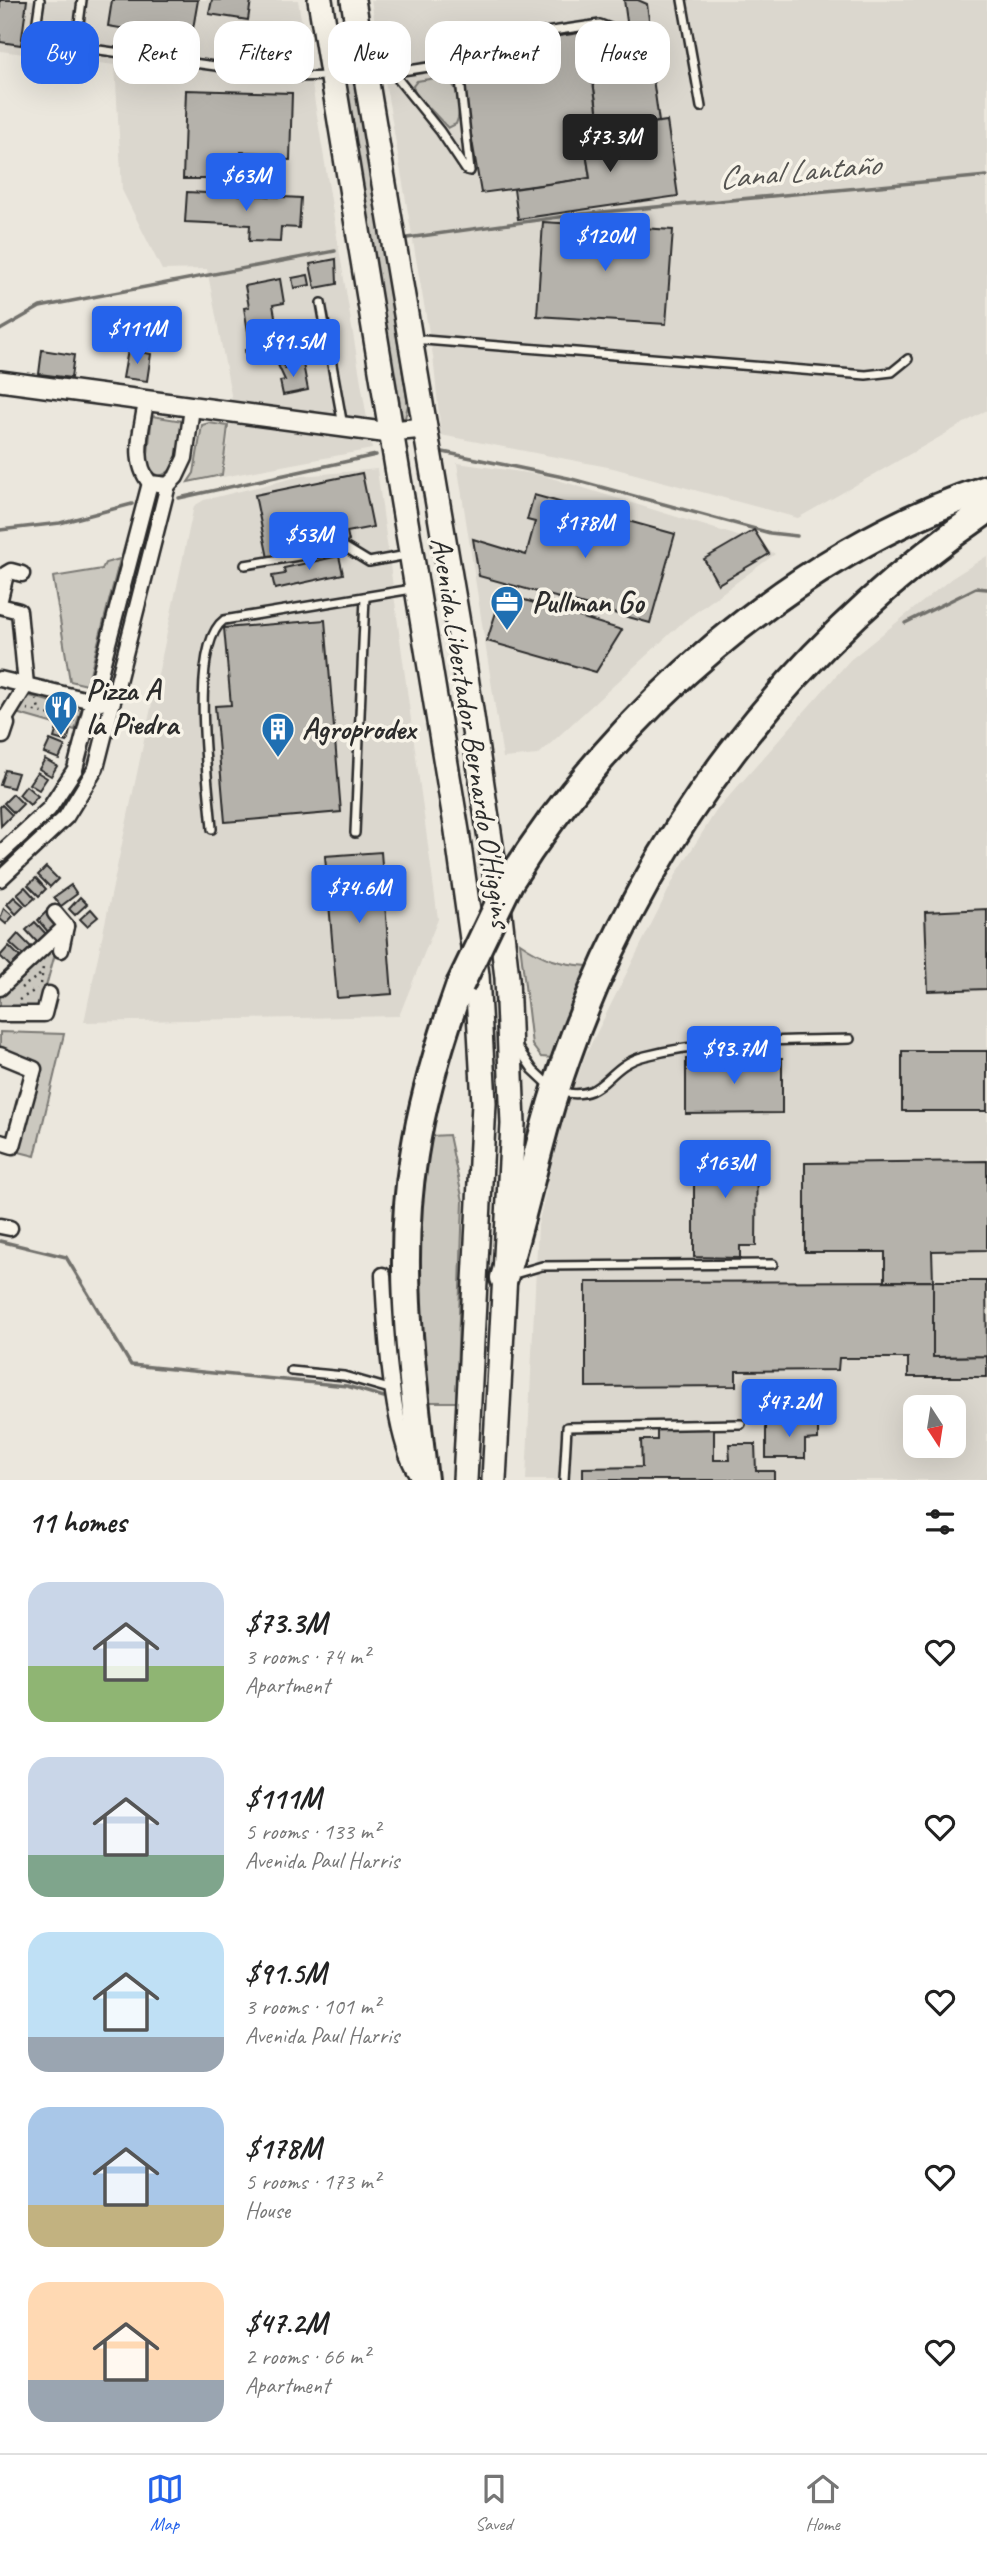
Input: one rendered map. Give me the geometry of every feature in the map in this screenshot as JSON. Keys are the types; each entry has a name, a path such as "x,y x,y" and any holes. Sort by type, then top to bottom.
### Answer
{"highway":[{"path":"422,1480 408,1319 408,1211 422,1114 460,985 509,883 544,828 586,773 625,730 710,652 771,605 838,561 904,524 987,489"},
{"path":"504,1278 555,1090 589,998 624,923 667,846 733,750 780,693 831,640 903,574 987,510"}],"main road":[{"name":"Avenida Libertador Bernardo O'Higgins","path":"320,0 328,59"},
{"name":"Avenida Libertador Bernardo O'Higgins","path":"353,0 356,21"},
{"name":"Avenida Libertador Bernardo O'Higgins","path":"332,84 474,943 483,1047 483,1145 465,1480"},
{"name":"Avenida Libertador Bernardo O'Higgins","path":"366,84 455,606 496,879 512,1037 513,1124 494,1480"},
{"path":"0,381 391,433 423,428"}],"street":[{"path":"146,402 139,451 144,476 150,483 168,485"},
{"path":"0,879 58,825 79,799 99,759 168,485 180,469 184,458 192,408"},
{"path":"0,854 49,809 68,783 79,759 150,483"},
{"path":"0,599 6,574 11,571 22,574"},
{"path":"0,606 19,611 26,685 6,714 4,736"},
{"path":"0,679 113,706"},
{"path":"55,913 66,926"},
{"path":"61,950 66,926"},
{"path":"0,988 66,926"},
{"path":"0,1014 44,1014 49,994"},
{"path":"0,1055 34,1069 13,1146 0,1142"},
{"path":"383,1275 395,1391 405,1447 422,1480"}],"lane":[{"path":"37,21 40,0"},
{"path":"79,21 82,0"},
{"path":"682,0 701,107"},
{"path":"99,50 295,77 328,66"},
{"path":"402,84 440,131 466,170 470,171 461,84"},
{"path":"321,303 343,427"},
{"path":"408,339 866,375 892,372 908,359"},
{"path":"245,565 346,548 369,562 411,554"},
{"path":"212,829 202,687 207,645 217,625 224,620 416,589"},
{"path":"355,833 365,597"},
{"path":"512,1037 533,1070 555,1090 573,1095 595,1092 627,1062 691,1046 850,1039"},
{"path":"504,1278 542,1266 773,1264"},
{"path":"291,1371 344,1376 395,1391"},
{"path":"564,1480 567,1427 741,1424"}],"path":[{"path":"6,714 80,723"},
{"path":"12,1001 23,999 41,984 44,972 35,956"}],"shaded area":[{"path":"0,0 298,0 301,21 214,21 214,84 312,84 372,449 223,477 233,405 207,269 162,270 122,190 116,84 200,84 200,21 113,21 113,65 99,63 99,21 21,21 21,54 0,51"},
{"path":"371,0 987,0 987,410 798,518 613,468 441,435 433,356 386,84 411,84 411,21 375,21"},
{"path":"425,80 425,84 452,84 459,104 456,124 448,128 415,93 413,86 417,81"},
{"path":"356,85 408,405 405,418 399,418 344,86"},
{"path":"152,416 183,421 175,462 165,474 157,476 147,464"},
{"path":"209,423 228,426 222,475 188,482 194,473 202,425"},
{"path":"457,463 542,475 754,541 775,554 684,621 538,755 503,758"},
{"path":"377,469 438,919 399,1016 84,1022 194,506 204,500 302,476"},
{"path":"987,556 987,1480 526,1480 538,1225 562,1120 585,1056 677,873 716,811 850,660 952,578"},
{"path":"120,559 87,685 70,681 53,577 102,569 105,563"},
{"path":"30,696 81,710 75,730 16,713 22,700"},
{"path":"58,943 40,1008 0,1009 0,997"},
{"path":"520,943 552,960 588,966 553,1058 541,1057 532,1045"},
{"path":"0,1032 64,1034 35,1156 19,1152 41,1065 0,1049"},
{"path":"449,1135 463,1201 456,1402 429,1402 418,1291 420,1223 431,1136"}],"building":[{"path":"0,0 27,0 24,21 21,21 21,45 0,42"},
{"path":"112,0 198,0 194,21 113,21 113,27 108,26"},
{"path":"212,0 251,0 248,20 209,14"},
{"path":"624,0 638,0 647,4 649,21 627,21"},
{"path":"575,34 575,84 593,84 600,131 583,133 590,178 481,193 462,84 561,84 561,36"},
{"path":"593,84 654,84 659,122 600,131"},
{"path":"186,90 292,93 290,160 263,159 263,153 241,152 240,188 210,188 210,179 183,179"},
{"path":"667,121 678,196 518,219 514,189 590,178 583,133"},
{"path":"187,192 301,198 299,228 281,227 280,242 249,241 250,225 185,222"},
{"path":"543,222 673,230 666,324 537,316"},
{"path":"336,259 337,284 315,288 310,264"},
{"path":"308,275 310,285 294,288 292,278"},
{"path":"280,279 284,303 273,305 282,356 247,362 245,350 251,349 244,308 249,307 245,286"},
{"path":"42,350 74,355 71,378 39,374"},
{"path":"128,350 151,354 147,381 123,378"},
{"path":"284,364 285,368 303,364 308,390 283,395 280,381 285,380 278,365"},
{"path":"362,473 373,527 347,532 349,541 268,558 255,495"},
{"path":"534,495 675,534 650,623 479,576 473,539 526,555 535,522 527,520"},
{"path":"754,530 769,554 718,584 704,559"},
{"path":"339,556 343,574 275,589 272,576 285,574 284,568"},
{"path":"502,593 622,630 596,672 487,641"},
{"name":"Agroprodex","path":"325,620 341,812 225,822 215,706 231,705 224,628"},
{"path":"57,728 70,731 67,742 54,738"},
{"path":"50,740 65,746 59,759 44,753"},
{"path":"45,759 57,766 51,776 39,769"},
{"path":"5,770 18,773 13,788 0,785"},
{"path":"37,772 47,778 39,790 29,784"},
{"path":"26,786 38,796 30,805 19,795"},
{"path":"13,794 23,804 14,813 4,803"},
{"path":"2,805 12,815 1,826 0,807"},
{"path":"381,852 392,994 337,998 325,856"},
{"path":"46,867 58,879 50,887 38,875"},
{"path":"36,878 46,889 39,896 28,885"},
{"path":"71,885 77,894 61,906 54,897"},
{"path":"25,887 35,898 27,905 17,894"},
{"path":"14,897 24,906 16,914 7,904"},
{"path":"80,897 87,904 75,915 69,909"},
{"path":"4,908 13,916 6,924 0,919"},
{"path":"91,909 98,917 87,926 80,919"},
{"path":"987,909 987,989 928,991 925,912"},
{"path":"48,910 60,923 49,933 38,920"},
{"path":"35,922 46,934 37,942 26,930"},
{"path":"18,934 32,948 24,956 10,943"},
{"path":"9,946 20,957 11,967 0,956"},
{"path":"902,1051 987,1051 987,1111 902,1111"},
{"path":"782,1058 782,1113 686,1114 686,1059"},
{"path":"694,1146 757,1147 756,1246 740,1246 740,1258 694,1257"},
{"path":"987,1161 987,1250 932,1251 933,1281 885,1281 885,1252 805,1252 805,1163"},
{"path":"933,1281 933,1357 987,1356 987,1377 908,1377 908,1358 839,1358 838,1370 736,1371 736,1386 586,1387 586,1282"},
{"path":"933,1281 986,1281 987,1356 933,1357"},
{"path":"766,1423 818,1423 818,1439 805,1440 805,1458 766,1458"},
{"path":"714,1427 714,1460 730,1460 729,1444 755,1444 756,1471 774,1471 774,1480 583,1480 583,1468 642,1467 641,1440 657,1440 657,1428"}],"waterway":[{"name":"Canal Lantaño","path":"407,238 581,214 987,176"},
{"name":"Canal Lantaño","path":"0,330 40,307 335,251"},
{"path":"443,452 568,478 770,533 797,536"},
{"path":"179,498 376,455"},
{"path":"0,530 60,523 132,504"},
{"path":"905,623 976,588 987,589"},
{"path":"0,1241 66,1257 131,1365 347,1386 384,1397"}],"place":[{"name":"Pullman Go","path":"507,632"},
{"name":"Pizza A la Piedra","path":"61,737"},
{"name":"Agroprodex","path":"278,759"}]}
